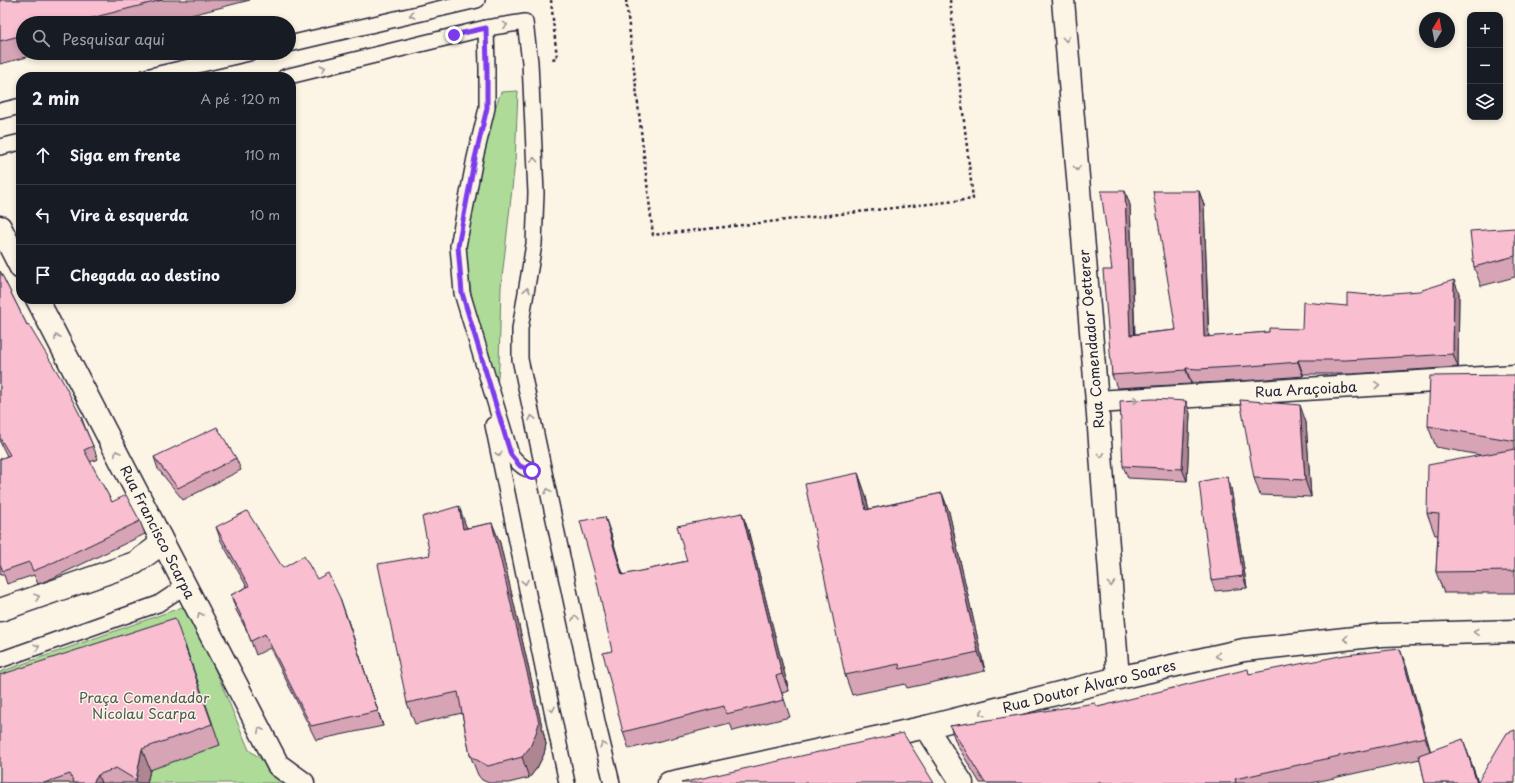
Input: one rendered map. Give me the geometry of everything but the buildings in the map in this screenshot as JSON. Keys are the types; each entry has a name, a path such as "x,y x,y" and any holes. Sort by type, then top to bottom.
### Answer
{"main road":[{"name":"Rua Comendador Oetterer","path":"1063,0 1097,402 1118,678"},
{"path":"0,227 16,258"},
{"name":"Rua Francisco Scarpa","path":"40,304 278,765 303,783"},
{"name":"Rua Araçoiaba","path":"1097,402 1515,376"},
{"path":"0,610 135,563 156,547 160,537"},
{"name":"Rua Doutor Álvaro Soares","path":"669,783 926,727 1118,678 1244,650 1381,635 1515,631"},
{"path":"926,727 962,783"}],"lane":[{"path":"296,42 477,0"},
{"path":"296,74 486,28 525,22 530,62 536,193 534,244 520,329 520,359 598,726 612,783"},
{"path":"486,28 487,108 475,158 458,246 462,293 511,455 520,466 532,471 543,470"},
{"path":"167,72 219,60"},
{"path":"0,111 16,107"},
{"path":"0,147 16,143"},
{"path":"474,334 566,783"},
{"path":"0,660 158,604 179,590 180,575"}],"path":[{"path":"626,0 653,235 974,199 950,0"}],"green space":[{"path":"518,91 515,162 501,287 497,386 473,303 466,262 466,240 490,122 501,92"},
{"name":"Praça Comendador Nicolau Scarpa","path":"188,605 249,750 294,783 0,783 0,672"}],"route":[{"path":"454,35 486,28 487,108 475,158 458,246 462,293 511,455 520,466 532,471"}]}
